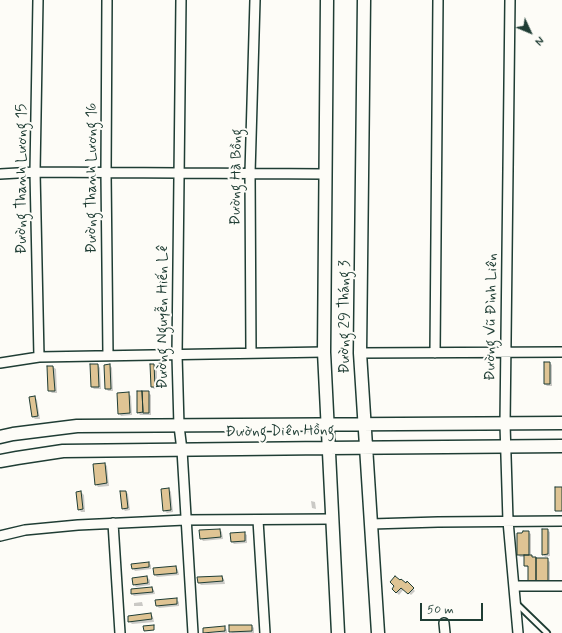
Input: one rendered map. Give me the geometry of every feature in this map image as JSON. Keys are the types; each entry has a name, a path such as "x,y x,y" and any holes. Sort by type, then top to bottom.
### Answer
{"street":[{"name":"Đường Thanh Lương 15","path":"38,0 35,172 39,357"},
{"name":"Đường Thanh Lương 16","path":"107,0 106,173 108,356"},
{"name":"Đường Nguyễn Hiến Lê","path":"181,0 176,355 179,426 182,450 193,633"},
{"name":"Đường Hà Bồng","path":"251,353 250,173 255,0"},
{"name":"Đường 29 Tháng 3","path":"327,0 324,352 338,633"},
{"name":"Đường 29 Tháng 3","path":"364,0 360,353 378,633"},
{"path":"435,353 438,0"},
{"name":"Đường Vũ Đình Liên","path":"510,0 505,424 508,521 518,633"},
{"path":"0,174 35,172 325,174"},
{"path":"0,363 39,357 324,352"},
{"path":"360,353 562,352"},
{"name":"Đường Diên Hồng","path":"0,438 13,434 77,426 562,423"},
{"name":"Đường Diên Hồng","path":"0,462 63,451 562,446"},
{"path":"0,536 25,530 112,523 186,520 332,519"},
{"path":"258,520 265,633"},
{"path":"371,524 562,521"},
{"path":"112,523 120,633"},
{"path":"514,586 562,586"},
{"path":"444,623 445,633"}],"lane":[{"path":"515,602 547,633"}],"building":[{"path":"544,362 550,362 550,384 544,384"},
{"path":"90,364 98,364 99,387 91,387"},
{"path":"110,364 111,389 105,389 104,365"},
{"path":"150,364 154,364 155,387 151,387"},
{"path":"47,366 53,366 55,391 48,391"},
{"path":"137,391 142,391 143,412 137,413"},
{"path":"142,391 149,391 149,413 143,413"},
{"path":"129,392 130,413 118,414 117,393"},
{"path":"35,396 38,416 32,417 29,397"},
{"path":"105,463 107,483 95,485 93,464"},
{"path":"555,487 562,487 562,511 555,511"},
{"path":"169,488 171,510 163,511 161,489"},
{"path":"81,491 83,509 78,510 76,492"},
{"path":"120,491 126,491 128,508 122,509"},
{"path":"220,529 221,537 200,539 199,530"},
{"path":"542,529 548,529 548,554 542,555"},
{"path":"523,531 529,531 529,555 517,555 517,533 522,533"},
{"path":"245,532 245,541 231,542 230,533"},
{"path":"524,555 532,555 532,557 536,557 536,581 528,581 528,566 524,566"},
{"path":"536,558 548,558 548,581 536,581"},
{"path":"149,562 149,567 132,569 131,564"},
{"path":"176,566 177,573 154,575 153,568"},
{"path":"147,576 148,583 133,585 132,578"},
{"path":"222,576 223,581 198,583 197,577"},
{"path":"395,576 406,583 407,581 414,588 408,594 401,588 396,593 392,589 394,586 390,582"},
{"path":"152,587 153,592 131,594 131,589"},
{"path":"177,598 177,604 156,606 155,600"},
{"path":"151,613 152,619 128,622 128,616"},
{"path":"154,625 154,630 144,631 143,626"},
{"path":"229,625 252,625 252,631 229,632"},
{"path":"225,626 225,631 203,633 203,628"}]}
